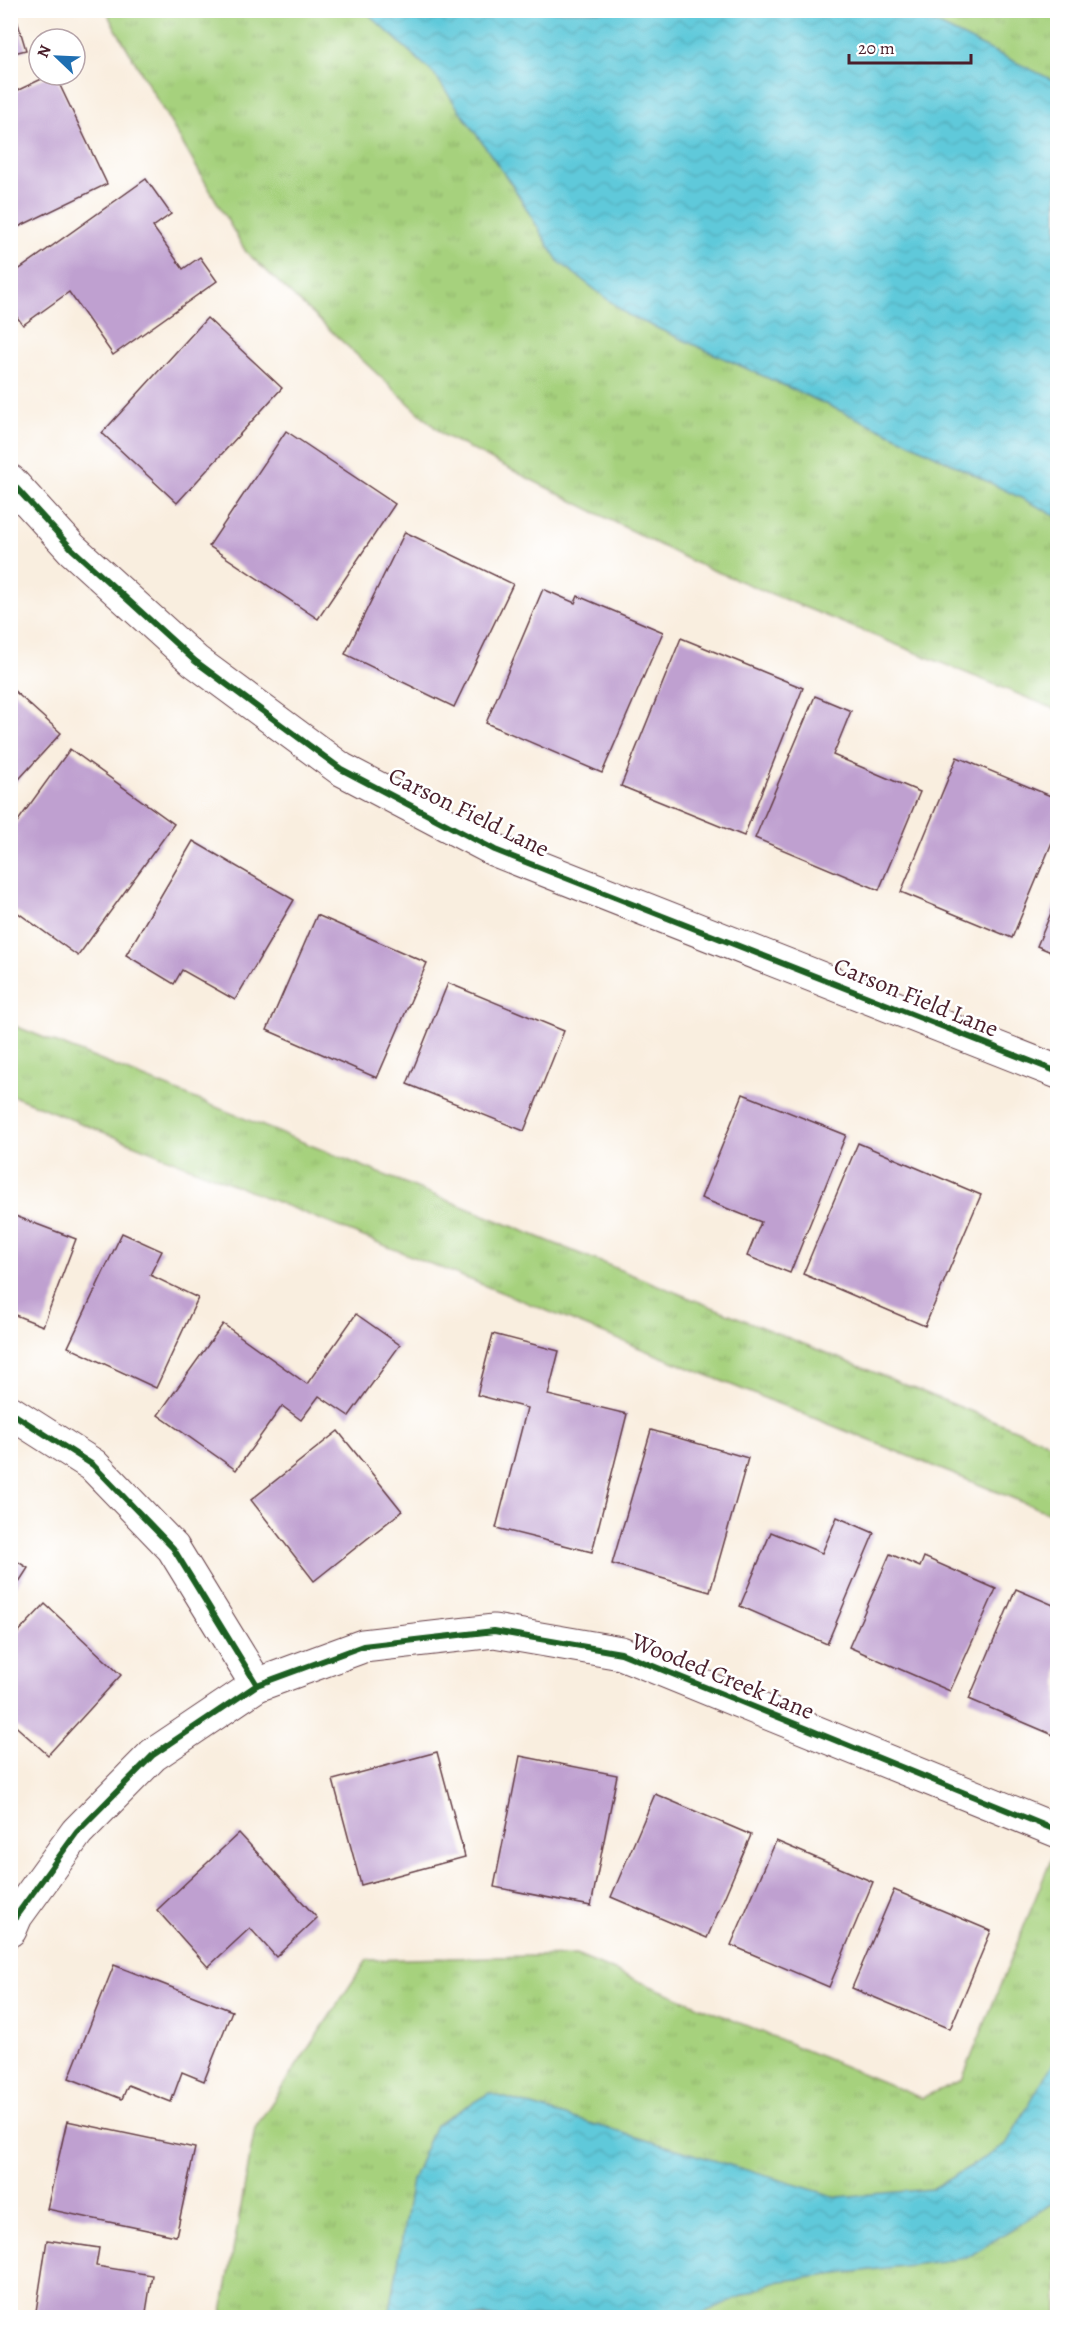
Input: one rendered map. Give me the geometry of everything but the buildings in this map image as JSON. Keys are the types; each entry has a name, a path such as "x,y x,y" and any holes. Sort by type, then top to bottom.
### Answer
{"street":[{"name":"Carson Field Lane","path":"10,481 72,549 195,661 341,769 495,850 1058,1072"},
{"path":"10,1412 93,1465 173,1548 257,1685"},
{"name":"Wooded Creek Lane","path":"10,1930 16,1917 77,1832 153,1755 257,1685 363,1646 494,1631 621,1653 1058,1831"}],"green space":[{"path":"108,11 1057,11 1057,710 693,562 443,435 246,252 110,19"},
{"path":"10,1024 1057,1446 1057,1516 11,1095"},
{"path":"1052,1857 1057,1860 1057,2317 221,2318 255,2128 367,1960 576,1955 921,2098 962,2080"}],"water":[{"path":"365,11 910,11 1057,82 1057,516 896,436 628,315 558,261 514,188 434,74"},
{"path":"1057,2055 1057,2200 967,2258 774,2282 694,2317 389,2317 412,2180 435,2125 489,2093 837,2197 932,2189 1005,2146"}],"cycle path":[{"path":"10,481 72,549 195,661 341,769 495,850 1058,1072"},
{"path":"10,1412 93,1465 173,1548 257,1685"},
{"path":"10,1930 16,1916 77,1832 153,1755 257,1685 363,1646 494,1631 621,1653 1058,1831"}]}
